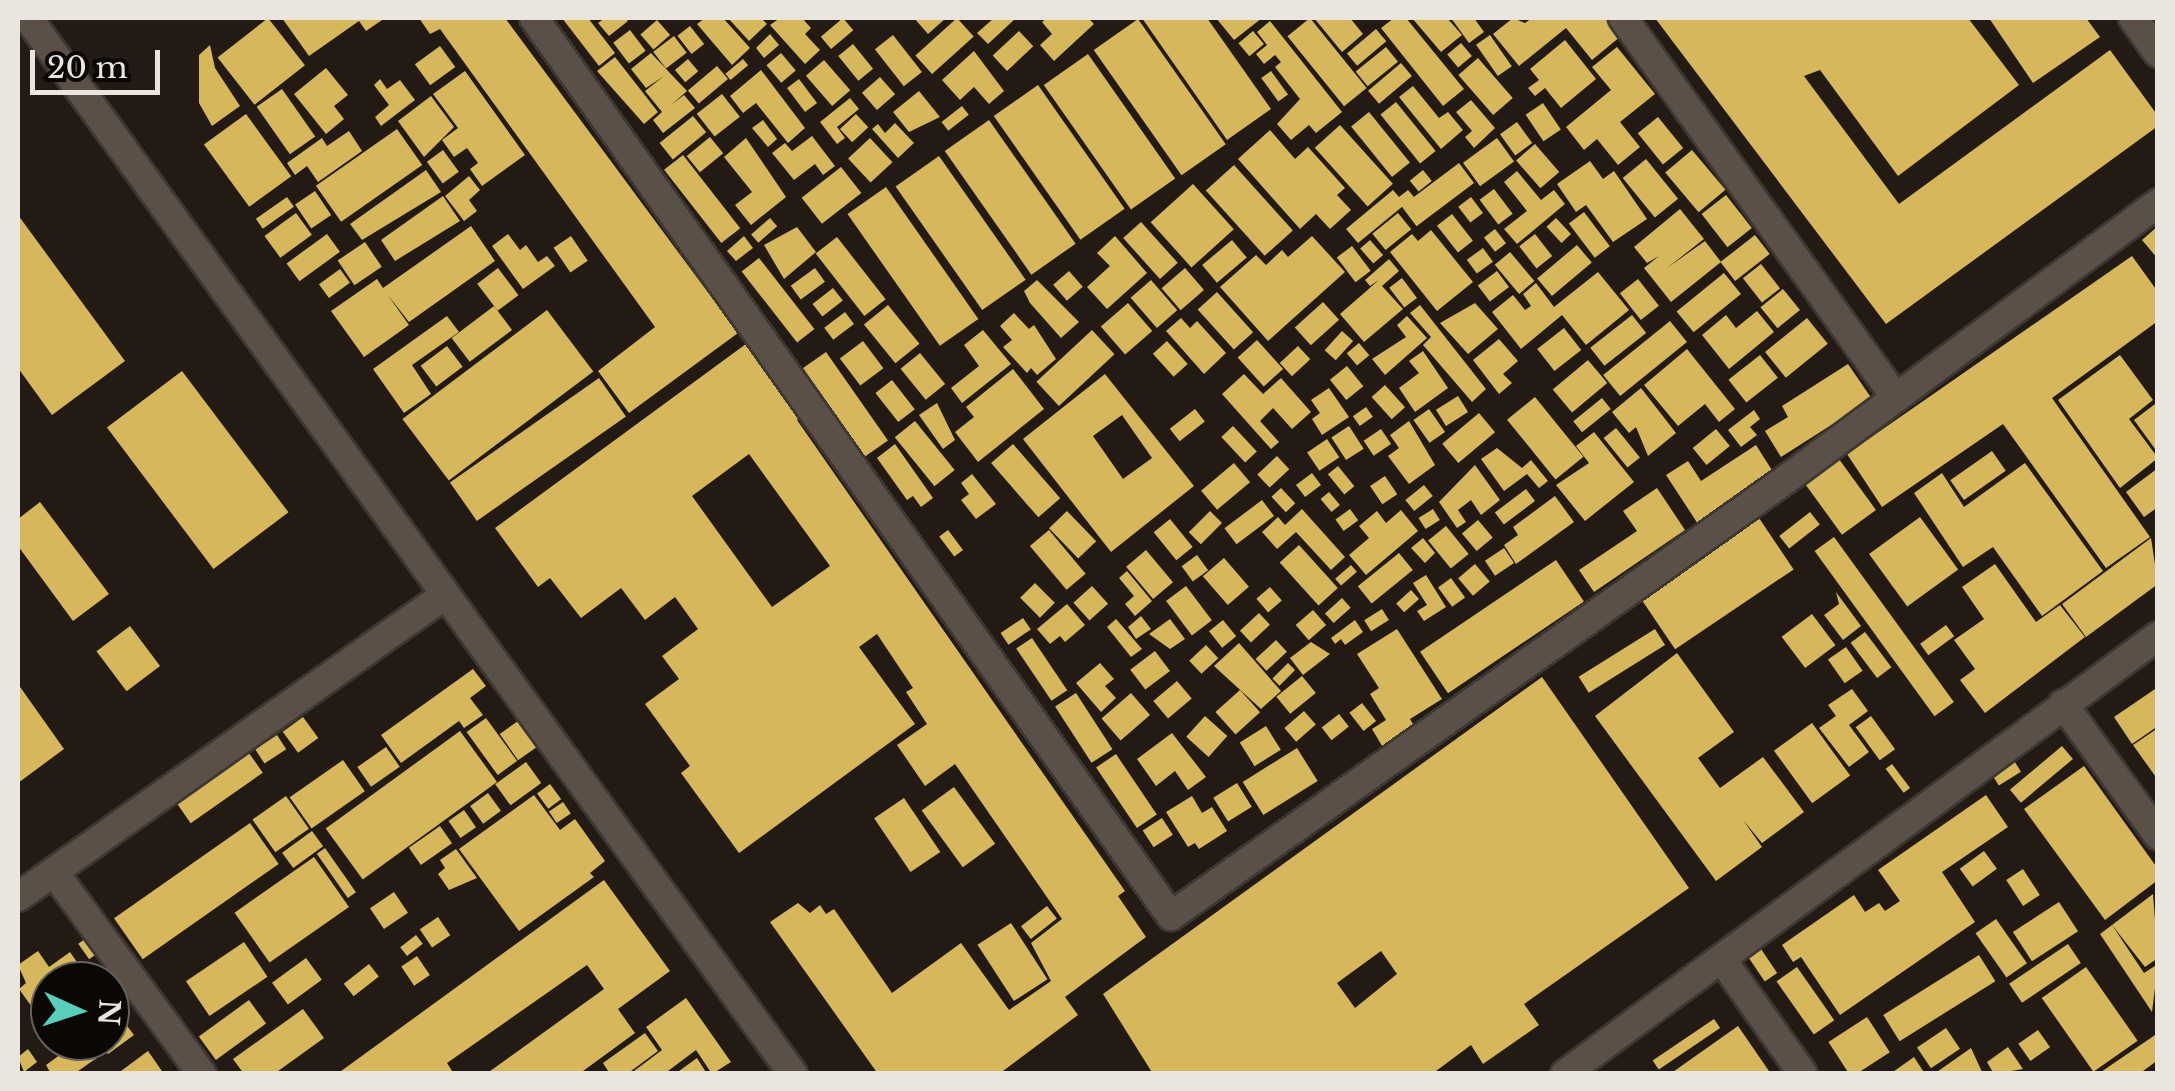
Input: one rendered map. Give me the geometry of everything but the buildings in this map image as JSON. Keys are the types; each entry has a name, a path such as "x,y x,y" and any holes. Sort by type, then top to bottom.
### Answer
{"street":[{"path":"28,18 793,1074"},
{"path":"534,18 1171,916 1895,397 2158,202"},
{"path":"1623,18 1895,397"},
{"path":"2133,18 2158,52"},
{"path":"18,897 445,595"},
{"path":"1565,1074 2158,636"},
{"path":"2063,704 2158,836"},
{"path":"54,872 202,1074"},
{"path":"1723,961 1803,1074"}]}
